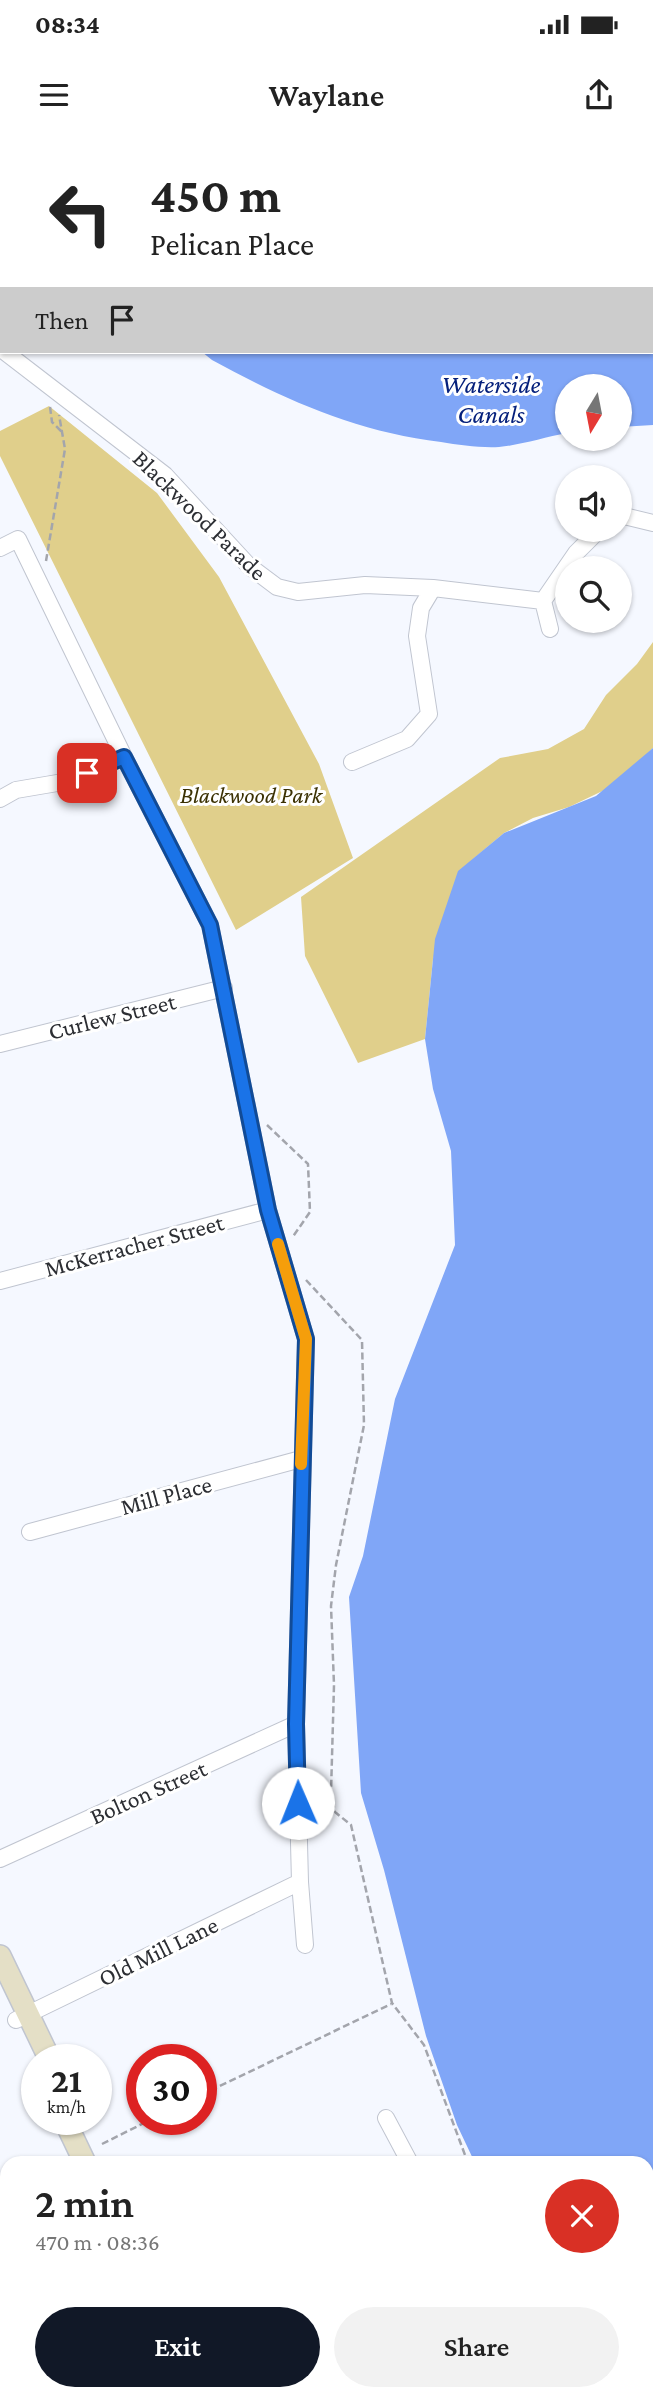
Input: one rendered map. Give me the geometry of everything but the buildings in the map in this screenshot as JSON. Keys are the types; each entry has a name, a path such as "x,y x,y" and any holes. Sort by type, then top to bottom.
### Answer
{"street":[{"name":"Blackwood Parade","path":"7,354 165,475 249,566 277,587 298,592 365,585 433,588 543,601"},
{"path":"632,517 653,523"},
{"path":"0,548 18,539 124,757 210,925 268,1210 306,1339 296,1724 300,1882 305,1945"},
{"path":"550,629 543,601 576,552 586,542"},
{"path":"352,762 407,739 429,714 417,636 421,608 433,588"},
{"path":"0,799 16,790 69,780 124,757"},
{"name":"Curlew Street","path":"0,1044 224,988"},
{"name":"McKerracher Street","path":"0,1281 268,1210"},
{"name":"Mill Place","path":"30,1532 301,1459"},
{"name":"Bolton Street","path":"0,1859 296,1724"},
{"name":"Old Mill Lane","path":"22,2017 300,1882"},
{"path":"0,1956 31,2044"},
{"path":"0,1987 40,2044"},
{"path":"386,2118 406,2156"},
{"path":"75,2135 90,2156"},
{"path":"84,2135 91,2156"}],"path":[{"path":"46,561 65,449 54,388"},
{"path":"217,2087 392,2003"},
{"path":"96,2156 128,2135"}],"green space":[{"name":"Blackwood Park","path":"49,406 157,493 219,577 319,764 353,858 236,930 0,456 0,431"},
{"path":"653,642 653,748 615,785 569,807 533,818 504,833 473,859 433,959 425,1039 358,1063 305,956 301,897 500,758 548,749 584,729 606,695 637,664"}],"water":[{"name":"Waterside Canals","path":"204,354 653,354 653,425 632,426 632,374 555,374 555,436 499,447 462,445 380,431 322,412 267,388"},
{"path":"653,748 653,2156 472,2156 457,2125 426,2036 384,1870 361,1793 349,1597 363,1556 395,1399 455,1245 451,1151 433,1089 425,1039 435,939 458,871 504,833 596,796"}],"slow traffic":[{"path":"278,1244 306,1339 301,1464"}],"route":[{"path":"87,773 124,757 210,925 268,1210 306,1339 296,1724 298,1803"}]}
